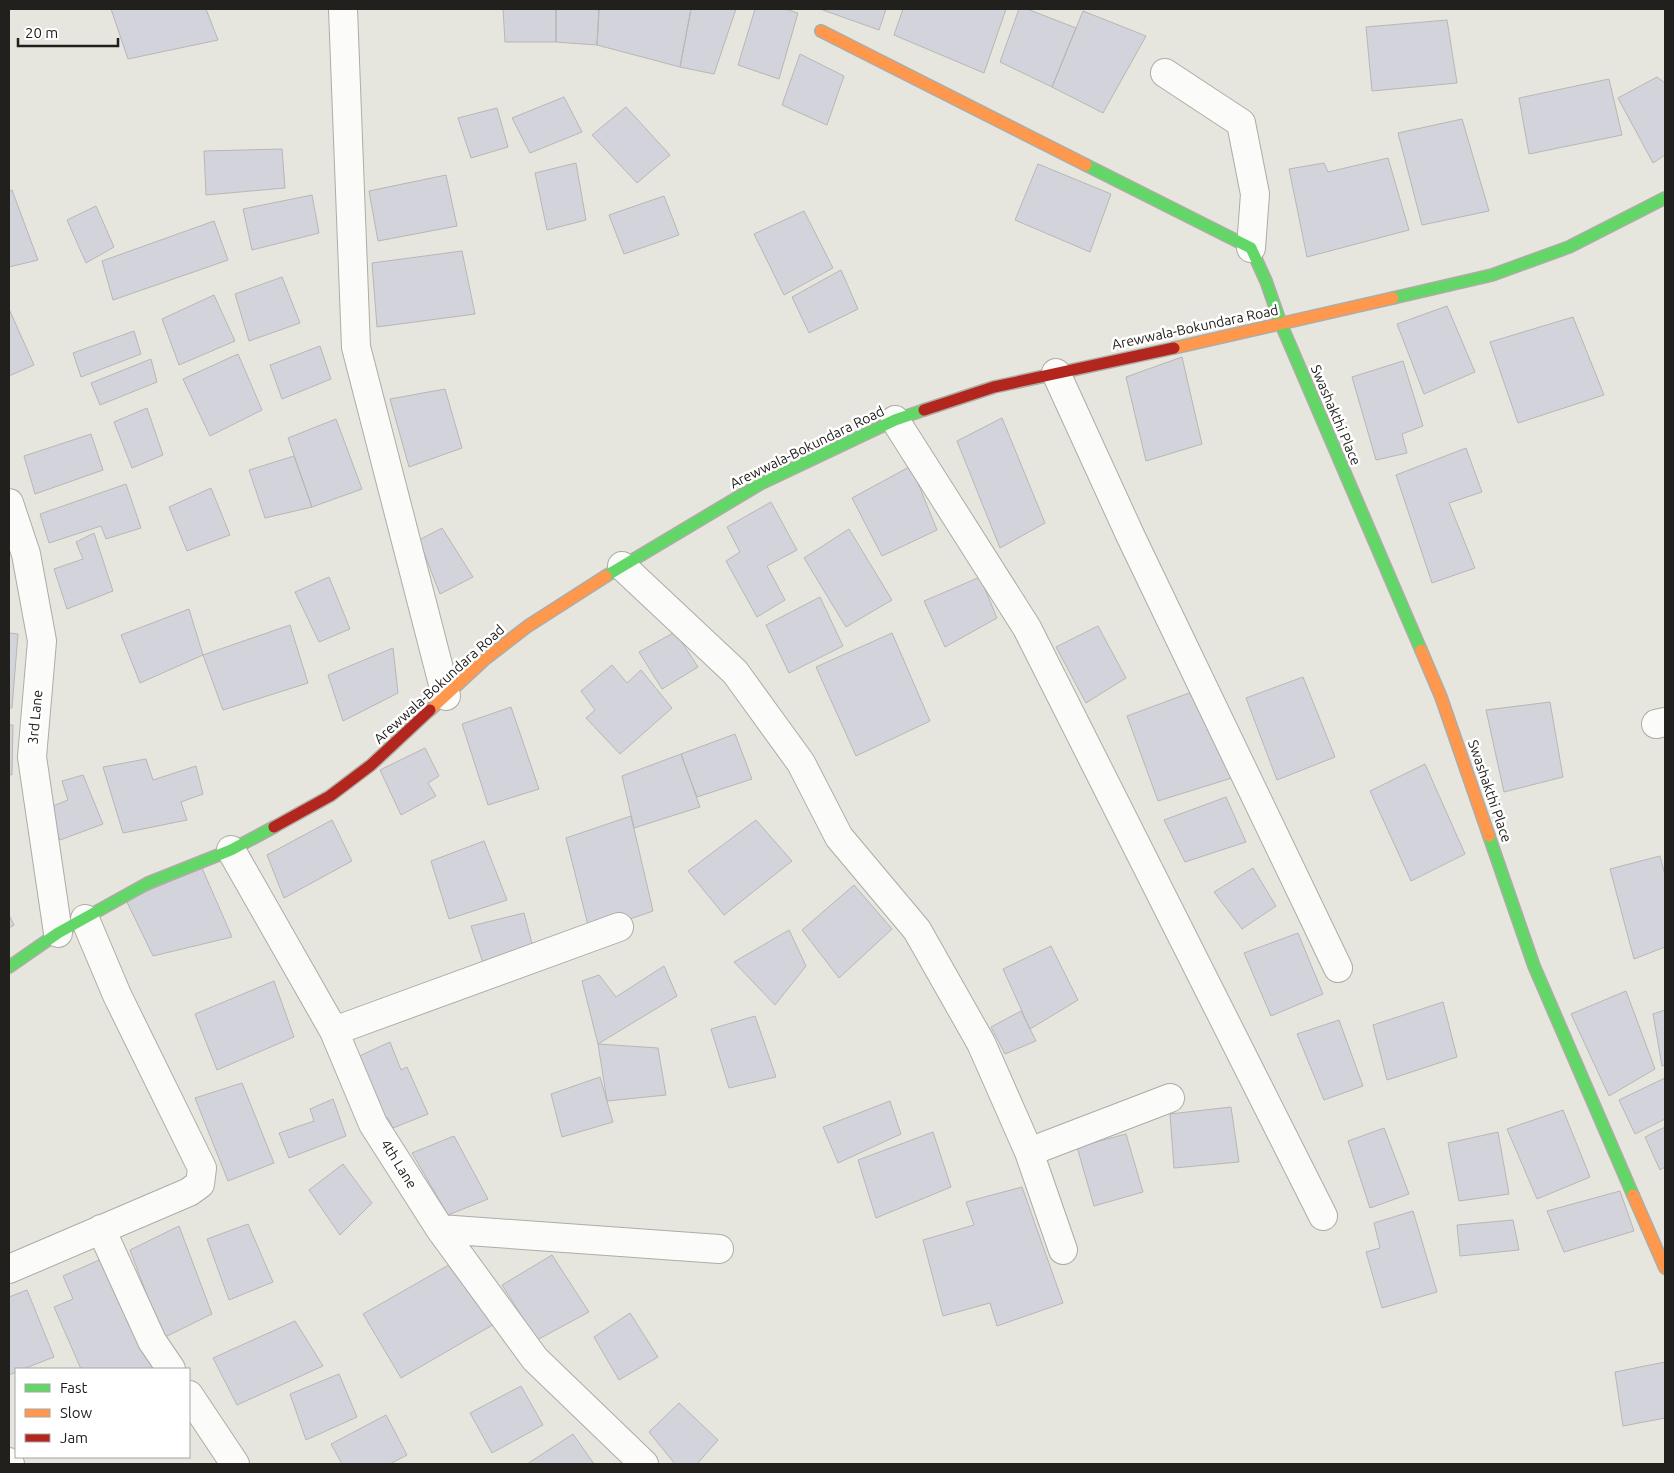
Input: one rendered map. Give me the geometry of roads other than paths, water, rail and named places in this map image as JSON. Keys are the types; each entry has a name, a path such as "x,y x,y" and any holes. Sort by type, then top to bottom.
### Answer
{"street":[{"path":"343,9 356,347 446,696"},
{"path":"821,31 1251,248 1254,194 1241,123 1165,73"},
{"name":"Arewwala-Bokundara Road","path":"9,967 58,933 148,883 230,850 330,796 371,765 484,660 528,626 622,566 760,484 895,420 994,387 1281,324 1492,275 1569,247 1665,198"},
{"name":"Swashakthi Place","path":"1251,248 1266,281 1281,324 1441,697 1534,966 1665,1268"},
{"path":"1056,373 1140,555 1338,968"},
{"path":"895,420 1027,628 1323,1216"},
{"name":"3rd Lane","path":"9,503 26,554 42,641 32,757 58,933"},
{"path":"622,566 735,672 801,763 839,837 916,930 981,1043 1029,1152 1063,1250"},
{"name":"4th Lane","path":"230,850 334,1031 374,1124 440,1229 535,1359 644,1464"},
{"path":"9,1269 189,1192 200,1184 202,1168 118,995 85,919"},
{"path":"334,1031 619,927"},
{"path":"1029,1152 1170,1098"},
{"path":"101,1229 152,1341 171,1368"},
{"path":"440,1229 719,1249"},
{"path":"190,1396 235,1464"}]}
